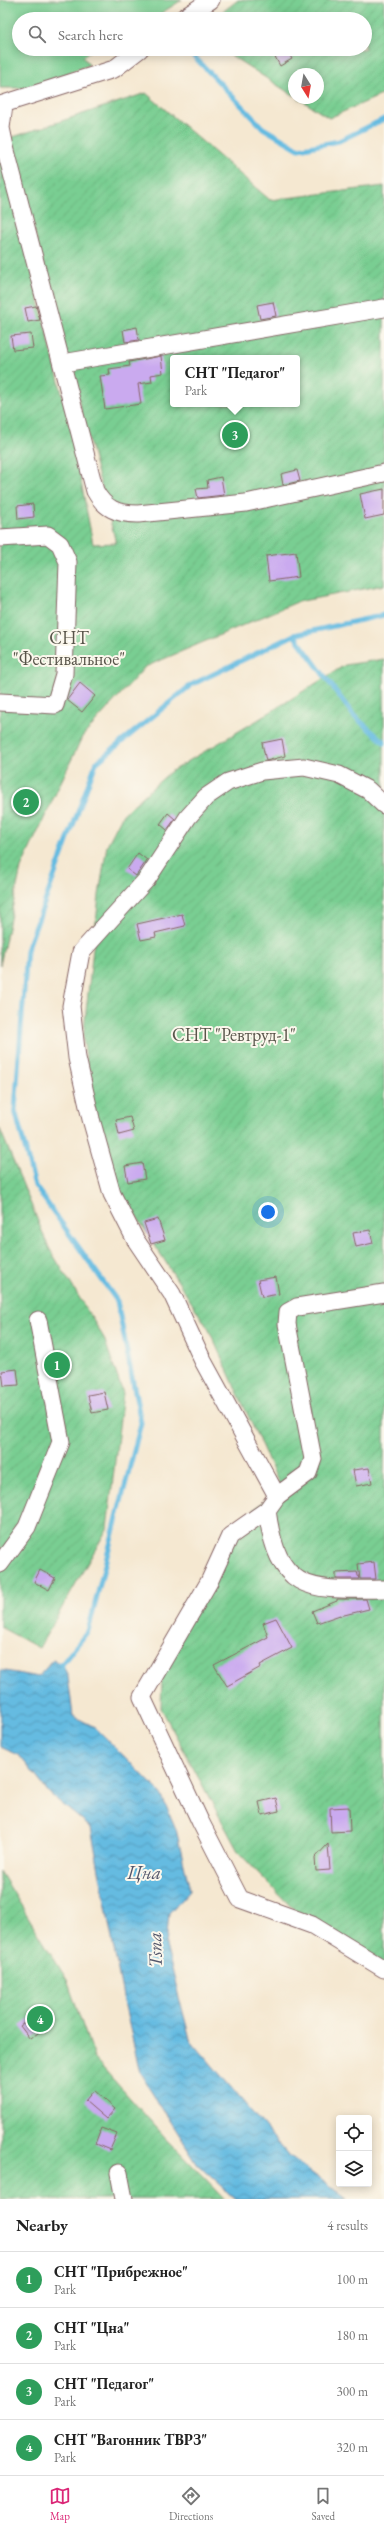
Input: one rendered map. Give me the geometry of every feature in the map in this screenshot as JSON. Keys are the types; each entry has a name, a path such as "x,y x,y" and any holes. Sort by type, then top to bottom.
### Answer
{"street":[{"path":"193,12 208,2"},
{"path":"131,56 114,69 2,105 1,128 5,147 94,491 100,501 112,511 138,514 246,503 384,473"},
{"path":"62,363 384,308"},
{"path":"0,538 48,535 60,544 68,562 64,674 55,705 0,702"},
{"path":"277,1496 203,1361 172,1294 135,1239 112,1194 91,1119 77,1058 71,1006 81,952 147,879 188,817 206,797 228,782 262,771 304,767 339,775 368,790 384,805"},
{"path":"384,1293 297,1307 288,1312 286,1324 313,1459 308,1473 277,1496 266,1510 230,1536 209,1582 142,1697 200,1821 240,1899 312,1925 384,1969"},
{"path":"0,1564 27,1527 61,1442 38,1320"},
{"path":"266,1510 270,1533 286,1570 292,1577 316,1587 384,1588"},
{"path":"119,2173 124,2199"}],"green space":[{"path":"0,0 182,0 163,12 12,12 12,56 84,56 83,57 89,65 29,88 0,88"},
{"path":"238,0 384,0 384,94 329,118 307,104 324,104 324,68 288,68 288,92 232,56 372,56 372,12 222,12"},
{"name":"СНТ \"Фестивальное\"","path":"146,93 270,200 384,186 384,585 297,602 145,667 82,737 21,868 0,965 0,144 72,434 93,544 116,543 10,138"},
{"name":"СНТ \"Ревтруд-1\"","path":"384,659 384,1966 302,1918 239,1853 161,1708 162,1677 217,1544 280,1486 209,1330 119,1189 95,1115 83,1038 99,895 107,845 123,814 170,772 256,721 345,665"},
{"path":"0,1129 49,1248 104,1338 123,1393 107,1529 39,1648 0,1627"},
{"path":"0,1871 67,1980 94,2058 164,2136 225,2199 0,2199"}],"water":[{"name":"Цна","path":"53,1660 62,1664 68,1676 73,1716 95,1727 160,1792 176,1829 190,1890 169,1913 166,1946 190,2039 289,2156 347,2199 235,2199 199,2166 140,2073 123,1997 91,1828 50,1794 19,1755 0,1747 0,1670 38,1677"}],"building":[{"path":"275,56 290,56 292,59 280,66"},
{"path":"273,302 276,316 260,319 257,305"},
{"path":"36,306 40,320 28,322 25,308"},
{"path":"137,327 139,340 125,342 123,330"},
{"path":"31,334 33,348 13,350 11,336"},
{"path":"161,356 163,373 151,375 152,382 138,384 141,404 105,409 100,376 110,375 109,369 130,366 129,362"},
{"path":"297,470 300,481 283,485 281,474"},
{"path":"221,477 224,495 198,498 196,489 208,488 207,480"},
{"path":"384,489 384,515 365,519 360,494"},
{"path":"33,504 34,517 18,519 17,506"},
{"path":"296,552 299,577 269,581 266,556"},
{"path":"80,683 95,696 82,712 67,700"},
{"path":"282,739 285,756 266,761 262,743"},
{"path":"168,813 175,819 167,830 160,824"},
{"path":"138,853 147,860 136,876 127,869"},
{"path":"182,914 185,926 155,933 156,937 141,940 137,924"},
{"path":"130,1117 134,1131 119,1135 116,1120"},
{"path":"142,1163 145,1179 128,1182 125,1166"},
{"path":"158,1219 165,1240 151,1244 144,1223"},
{"path":"370,1230 373,1243 356,1247 353,1233"},
{"path":"276,1277 279,1294 262,1297 258,1280"},
{"path":"17,1369 19,1385 4,1386 2,1371"},
{"path":"104,1392 108,1410 92,1413 88,1395"},
{"path":"369,1468 372,1483 356,1486 353,1470"},
{"path":"374,1562 376,1579 360,1579 358,1564"},
{"path":"40,1570 55,1578 49,1590 34,1582"},
{"path":"357,1572 359,1579 336,1579 336,1573"},
{"path":"337,1599 366,1599 369,1609 340,1615 317,1623 312,1611 337,1601"},
{"path":"276,1618 292,1648 260,1665 261,1667 227,1686 214,1665 268,1637 263,1623"},
{"path":"276,1798 279,1811 262,1815 259,1802"},
{"path":"349,1807 350,1831 331,1832 330,1808"},
{"path":"328,1844 330,1870 316,1871 315,1858"},
{"path":"36,2014 46,2027 30,2039 20,2026"},
{"path":"94,2090 115,2109 106,2119 85,2101"},
{"path":"101,2128 117,2134 110,2150 95,2144"}],"waterway":[{"path":"194,56 263,128 299,149 339,141 384,119"},
{"path":"62,1669 62,1664 88,1631 141,1423 117,1301 35,1186 15,1110 27,950 96,763 191,685 294,635 384,615"},
{"path":"294,635 354,716 384,742"}],"place":[{"name":"СНТ \"Педагог\"","path":"235,435"},
{"name":"СНТ \"Цна\"","path":"26,802"},
{"name":"СНТ \"Прибрежное\"","path":"57,1365"},
{"name":"СНТ \"Вагонник ТВРЗ\"","path":"40,2019"}],"water label":[{"name":"Tsna","path":"155,1950"}]}
